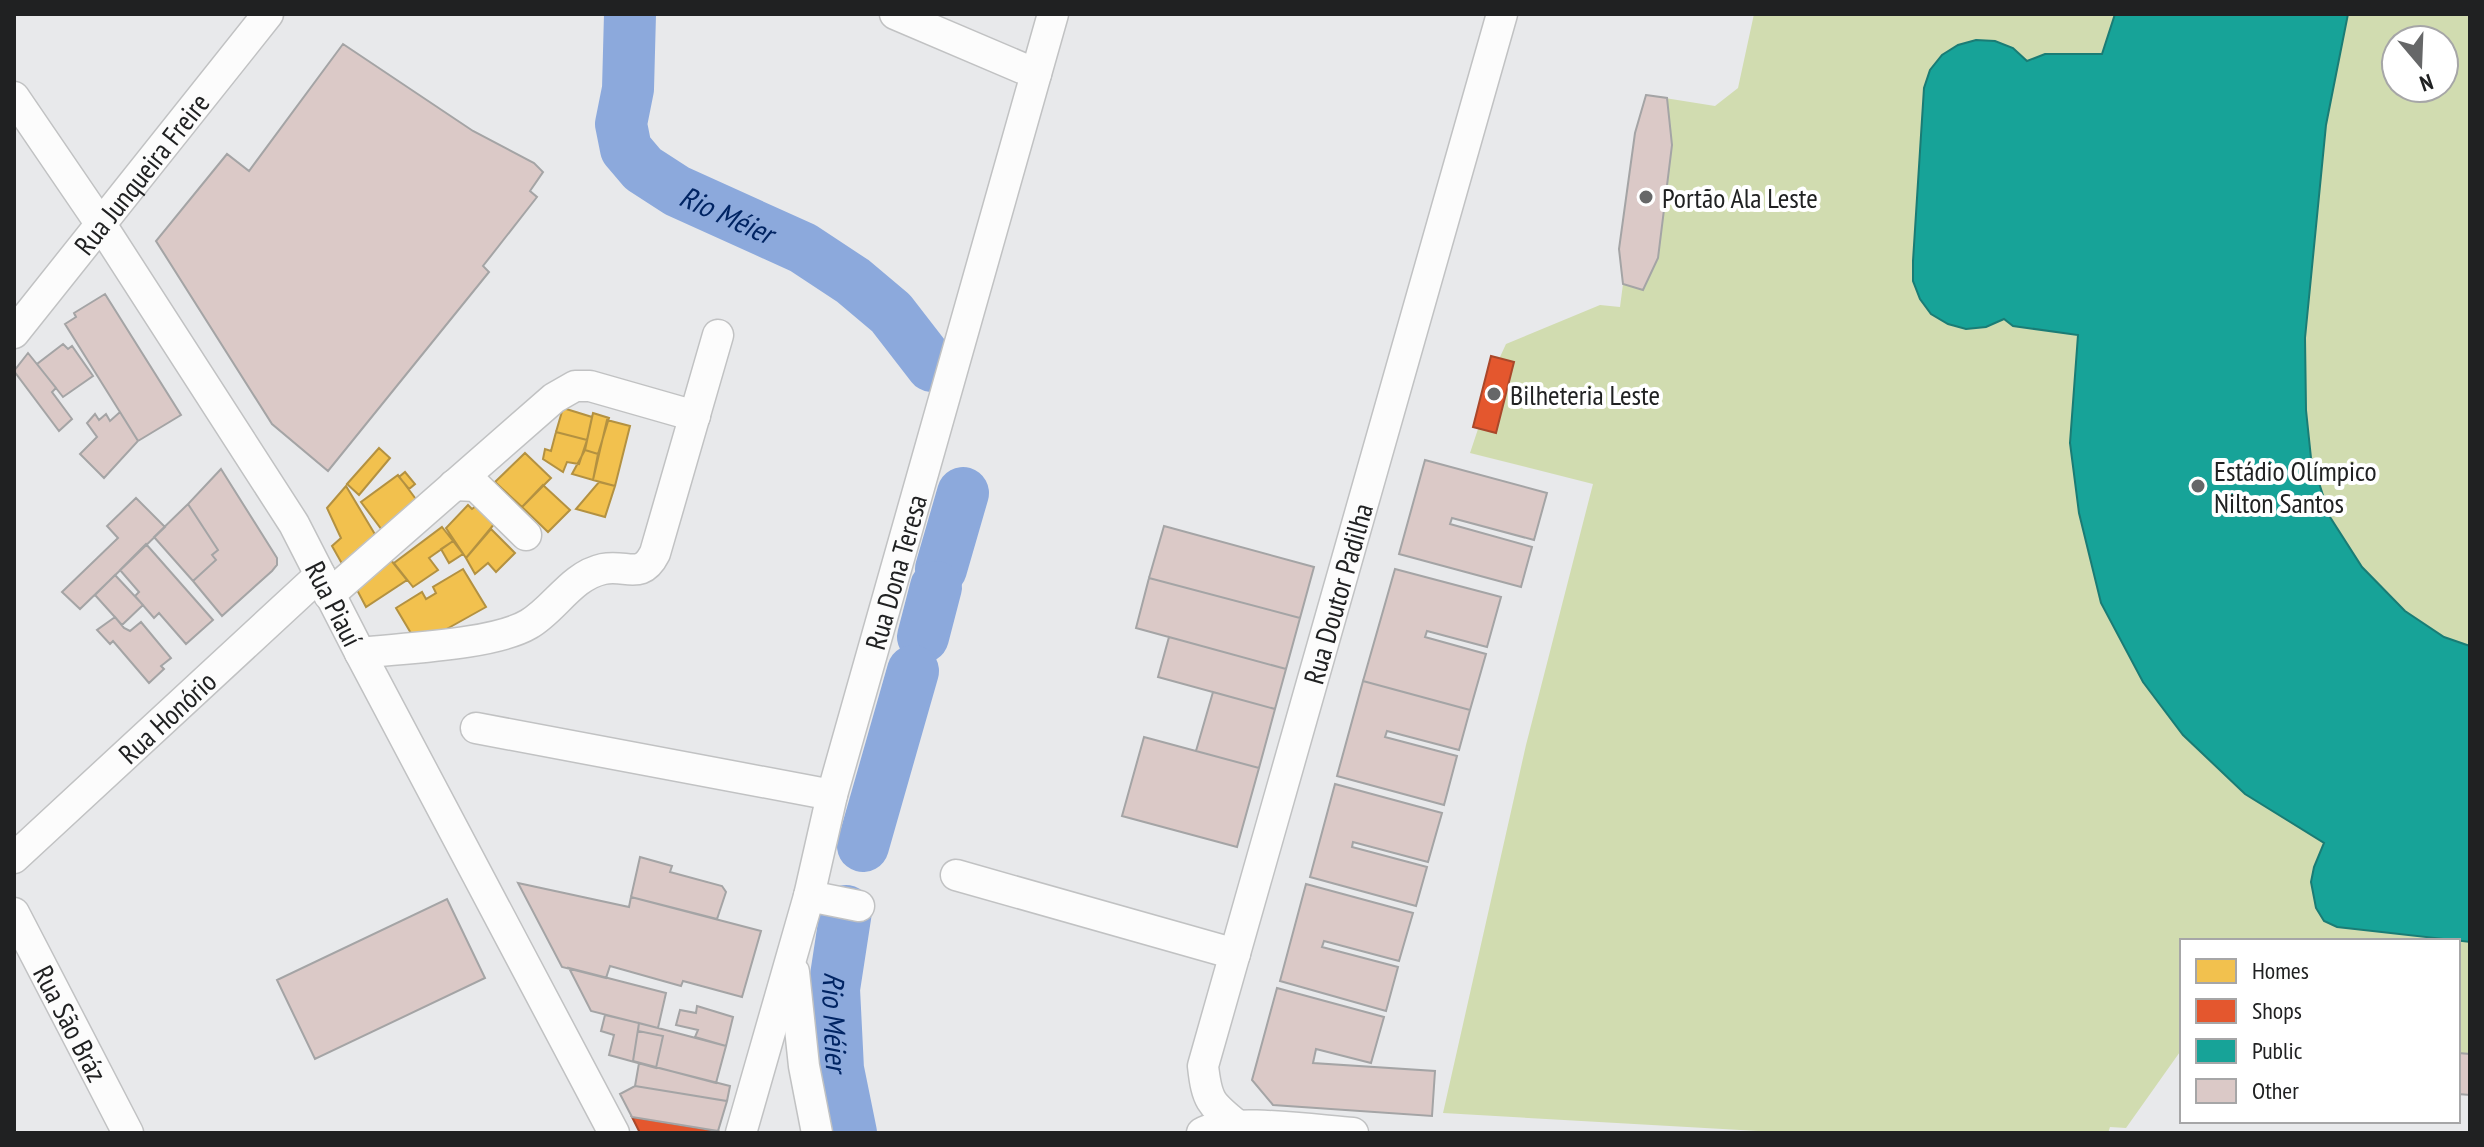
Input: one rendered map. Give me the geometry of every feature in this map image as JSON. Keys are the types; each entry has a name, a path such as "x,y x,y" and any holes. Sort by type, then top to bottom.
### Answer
{"street":[{"name":"Rua Junqueira Freire","path":"14,333 268,14"},
{"path":"895,14 1036,74"},
{"name":"Rua Dona Teresa","path":"741,1133 792,958 835,900 832,795 1053,14"},
{"name":"Rua Doutor Padilha","path":"1238,1126 1211,1104 1203,1066 1502,14"},
{"name":"Rua Piauí","path":"14,97 102,226 282,504 614,1133"},
{"path":"360,653 490,638 529,625 578,581 602,569 640,570 650,564 718,335"},
{"name":"Rua Honório","path":"14,858 324,585 454,485 554,398 575,386 590,386 695,416"},
{"path":"454,485 476,486 526,535"},
{"path":"476,728 832,795"},
{"path":"956,875 1235,954"},
{"name":"Rua São Bráz","path":"14,913 128,1133"},
{"path":"792,958 804,1066 817,1133"},
{"path":"1202,1133 1208,1129 1238,1126 1353,1133"}],"green space":[{"path":"1754,14 2470,14 2470,1095 2460,1094 2460,939 2180,939 2180,1052 2126,1128 2110,1127 2108,1133 1791,1133 1443,1113 1526,745 1593,484 1470,453 1478,429 1473,427 1491,356 1500,357 1506,344 1600,305 1620,307 1623,284 1619,249 1635,133 1646,95 1715,106 1738,88"}],"building: Homes":[{"path":"563,408 592,417 587,440 556,432"},
{"path":"593,413 609,418 598,454 585,450"},
{"path":"607,420 630,426 615,486 593,480"},
{"path":"556,432 587,440 579,464 567,462 563,472 543,459 545,449 551,451"},
{"path":"379,448 390,458 359,495 347,484"},
{"path":"585,450 598,454 593,480 572,474"},
{"path":"525,453 551,478 522,507 495,482"},
{"path":"405,472 415,484 409,489 399,477"},
{"path":"398,475 418,502 382,530 361,502"},
{"path":"599,482 615,486 605,517 576,509"},
{"path":"543,485 570,510 548,532 522,507"},
{"path":"346,486 379,541 345,569 332,546 341,538 327,508"},
{"path":"468,505 472,509 477,505 495,523 466,558 446,528"},
{"path":"442,527 453,541 429,558 438,570 413,587 394,563"},
{"path":"491,529 515,553 496,572 488,563 475,574 466,558"},
{"path":"453,541 463,554 449,563 441,549"},
{"path":"386,554 407,580 366,607 356,588"},
{"path":"463,569 486,607 418,645 396,608 422,592 426,599 436,593 433,587"}],"building: Shops":[{"name":"Bilheteria Leste","path":"1491,356 1514,362 1496,433 1473,427"},
{"path":"632,1117 718,1131 640,1133"}],"building: Public":[{"name":"Estádio Olímpico Nilton Santos","path":"2115,14 2348,14 2326,125 2305,338 2306,410 2311,458 2330,517 2362,567 2405,611 2444,637 2470,646 2470,942 2337,927 2324,921 2316,908 2311,882 2324,843 2245,794 2183,735 2143,682 2101,603 2079,513 2070,443 2078,335 2013,326 2004,319 1986,327 1966,329 1948,324 1931,314 1920,299 1913,281 1913,261 1924,88 1930,70 1942,55 1958,45 1976,40 1995,41 2013,48 2027,61 2045,54 2102,54"}],"building: Other":[{"path":"343,44 473,131 534,163 543,172 530,191 537,197 483,266 489,272 328,471 272,424 156,241 227,154 249,171"},
{"name":"Portão Ala Leste","path":"1646,95 1667,98 1672,145 1658,258 1643,290 1623,284 1619,249 1635,133"},
{"path":"105,294 181,415 138,441 65,324 76,317 74,313"},
{"path":"63,344 68,349 72,346 93,376 63,397 37,364"},
{"path":"28,353 56,388 52,392 72,419 59,431 14,371"},
{"path":"120,412 138,441 104,478 80,454 97,437 87,423 95,414 99,420 106,414 110,421"},
{"path":"1425,460 1547,493 1534,540 1452,518 1450,524 1532,547 1521,587 1399,554"},
{"path":"221,469 277,558 277,565 272,571 222,616 193,581 216,560 212,555 218,550 188,504"},
{"path":"136,498 165,527 80,609 62,592 118,538 107,526"},
{"path":"188,504 218,550 212,555 216,560 193,581 154,537"},
{"path":"1164,526 1314,567 1300,618 1149,578"},
{"path":"146,544 213,620 186,644 159,613 154,618 135,596 139,592 120,570"},
{"path":"1395,569 1501,597 1487,647 1427,631 1425,637 1486,654 1470,710 1363,681"},
{"path":"115,575 143,605 122,625 95,595"},
{"path":"1149,578 1300,618 1286,669 1136,628"},
{"path":"115,617 130,631 141,622 171,658 149,683 113,641 110,644 97,630"},
{"path":"1169,637 1286,669 1275,709 1158,677"},
{"path":"1363,681 1470,710 1459,750 1387,731 1385,737 1457,756 1444,805 1337,776"},
{"path":"1213,692 1275,709 1259,768 1196,751"},
{"path":"1144,737 1259,768 1237,847 1122,816"},
{"path":"1335,784 1442,813 1428,862 1353,842 1352,847 1427,867 1416,906 1310,877"},
{"path":"640,857 672,866 670,872 722,886 726,892 717,919 631,897"},
{"path":"518,883 629,907 631,897 761,931 742,997 683,981 681,986 610,966 606,978 562,967"},
{"path":"1306,884 1413,913 1399,961 1324,941 1322,947 1398,967 1386,1011 1280,981"},
{"path":"447,899 485,978 315,1059 277,980"},
{"path":"569,968 666,993 658,1028 591,1011"},
{"path":"1277,988 1384,1017 1371,1063 1316,1049 1313,1063 1435,1071 1432,1116 1273,1105 1252,1080"},
{"path":"697,1006 733,1017 726,1046 695,1037 698,1030 676,1025 680,1010 696,1013"},
{"path":"605,1015 639,1023 638,1031 663,1036 656,1068 609,1055 614,1035 601,1031"},
{"path":"639,1023 726,1046 716,1083 633,1061"},
{"path":"2460,1053 2470,1054 2470,1095 2460,1094"},
{"path":"639,1063 730,1086 727,1101 635,1086"},
{"path":"635,1086 727,1101 718,1131 632,1117 620,1094"}],"waterway":[{"name":"Rio Méier","path":"630,14 628,89 621,124 626,149 643,169 677,191 803,248 853,281 891,313 932,366"},
{"name":"Rio Méier","path":"941,569 963,493"},
{"name":"Rio Méier","path":"923,637 936,587"},
{"name":"Rio Méier","path":"863,846 913,671"},
{"name":"Rio Méier","path":"846,911 834,989 838,1069 851,1133"}],"place":[{"name":"Portão Ala Leste","path":"1646,197"},
{"name":"Bilheteria Leste","path":"1494,394"},
{"name":"Estádio Olímpico Nilton Santos","path":"2198,486"}]}
